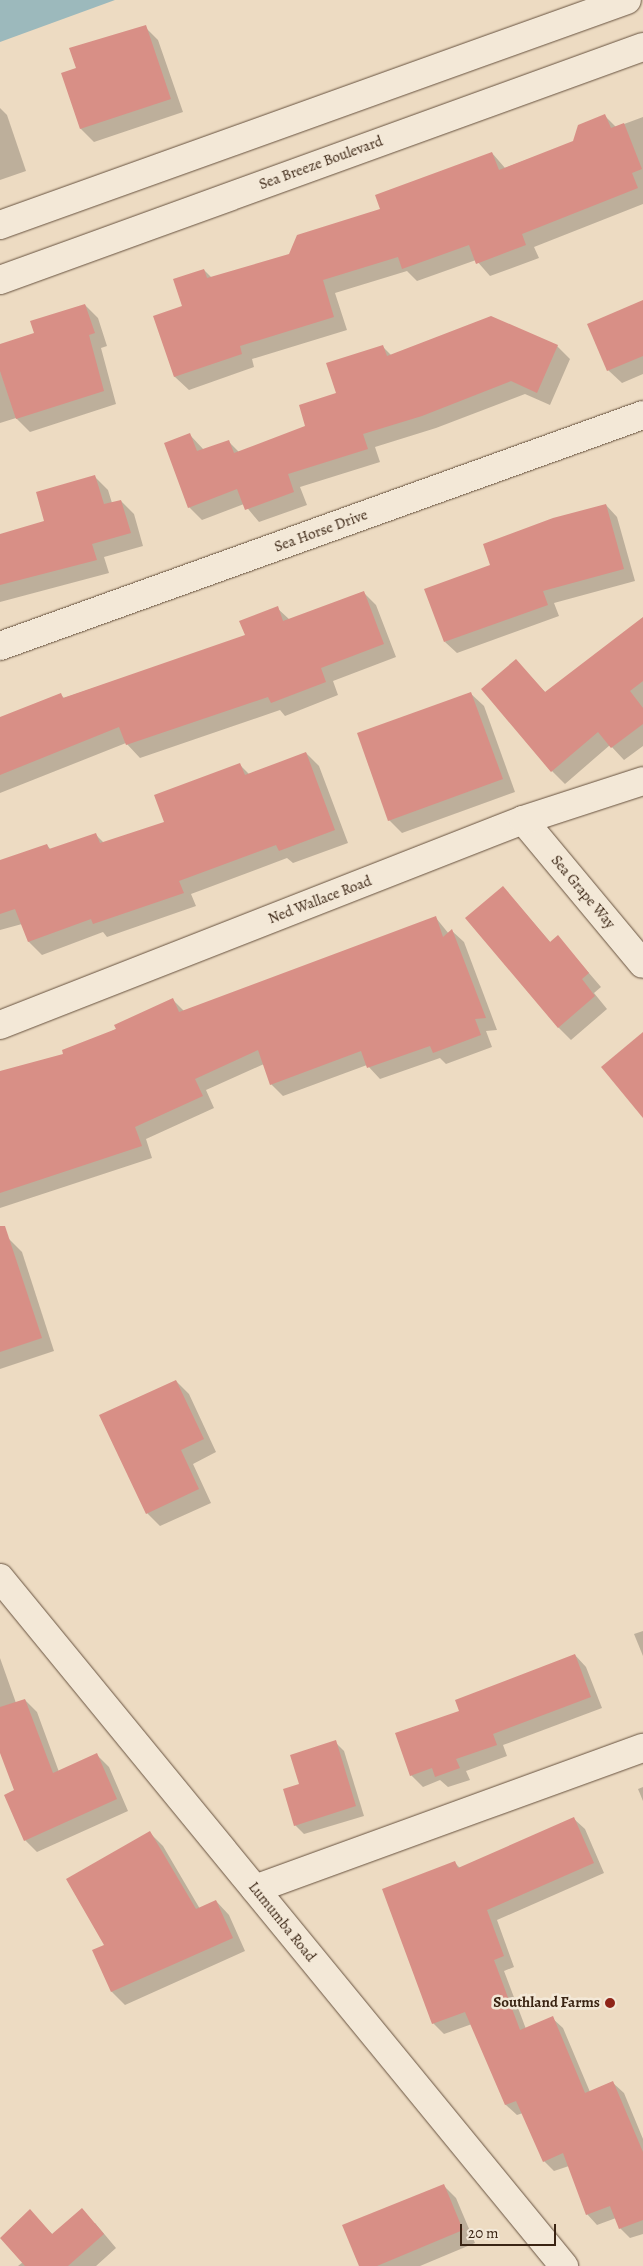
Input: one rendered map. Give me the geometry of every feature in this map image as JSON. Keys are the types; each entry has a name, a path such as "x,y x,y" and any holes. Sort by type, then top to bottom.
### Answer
{"street":[{"path":"0,225 627,0"},
{"name":"Sea Breeze Boulevard","path":"0,280 643,47"},
{"name":"Sea Horse Drive","path":"0,646 643,415"},
{"name":"Ned Wallace Road","path":"0,1025 523,820 643,781"},
{"name":"Sea Grape Way","path":"523,820 643,964"},
{"name":"Lumumba Road","path":"0,1578 564,2266"},
{"path":"255,1889 643,1748"}],"water":[{"path":"0,0 115,0 0,42"}],"building":[{"path":"146,25 171,99 80,129 61,73 76,68 69,48"},
{"path":"605,114 611,128 624,123 642,169 632,173 638,188 522,234 526,245 476,264 469,245 402,269 398,257 323,280 334,317 240,346 242,354 174,377 153,316 182,306 173,279 204,269 207,278 289,254 297,235 380,209 375,195 492,152 499,170 573,141 578,125"},
{"path":"643,300 643,356 607,371 587,324"},
{"path":"85,304 95,333 89,335 104,391 16,419 0,371 0,344 34,333 30,321"},
{"path":"491,316 558,345 537,393 511,381 422,416 363,434 368,449 288,474 294,492 245,510 237,489 188,508 164,443 190,433 197,451 229,440 234,453 305,426 299,405 336,393 326,363 383,345 387,356"},
{"path":"95,475 104,504 121,500 131,533 92,544 97,560 0,585 0,534 44,521 36,492"},
{"path":"606,504 624,569 543,591 548,605 444,642 424,589 490,565 483,544 553,518"},
{"path":"364,591 384,644 321,668 326,682 271,703 268,697 126,745 119,727 0,775 0,717 61,693 63,698 245,635 239,621 278,606 283,621"},
{"path":"643,617 643,681 630,691 643,708 643,724 611,748 598,732 551,772 481,689 516,659 545,692"},
{"path":"471,692 503,779 388,821 357,733"},
{"path":"306,752 335,830 279,851 276,845 179,881 184,893 93,924 91,919 28,942 15,909 0,914 0,860 47,844 49,849 96,833 100,843 164,822 154,795 240,763 245,775"},
{"path":"503,886 550,942 558,935 589,973 582,979 595,996 558,1028 465,918"},
{"path":"436,916 443,937 452,929 486,1018 475,1019 481,1035 433,1053 430,1046 367,1068 361,1051 270,1085 258,1050 195,1079 203,1096 135,1127 142,1146 0,1193 0,1071 63,1054 62,1050 116,1029 114,1025 173,998 179,1012"},
{"path":"643,1032 643,1118 601,1067"},
{"path":"0,1226 5,1226 42,1338 0,1352"},
{"path":"176,1380 204,1439 181,1450 199,1489 146,1514 99,1415"},
{"path":"575,1654 591,1697 493,1734 497,1745 456,1759 460,1768 435,1777 432,1768 410,1776 395,1733 459,1711 455,1700"},
{"path":"25,1699 53,1773 97,1753 117,1799 24,1841 4,1795 14,1790 0,1753 0,1707"},
{"path":"336,1740 356,1806 294,1826 283,1789 299,1784 290,1755"},
{"path":"574,1817 594,1863 487,1910 504,1956 494,1960 520,2030 553,2016 585,2093 613,2081 643,2152 643,2220 619,2229 610,2206 586,2215 563,2153 543,2162 516,2101 505,2105 465,2012 432,2024 382,1889 455,1861 458,1868"},
{"path":"150,1831 196,1909 216,1900 233,1938 111,1992 92,1950 104,1945 66,1879"},
{"path":"444,2184 463,2230 377,2266 359,2266 342,2225"},
{"path":"82,2208 104,2234 68,2266 25,2266 0,2238 30,2209 52,2234"}],"place":[{"name":"Southland Farms","path":"610,2003"}]}
